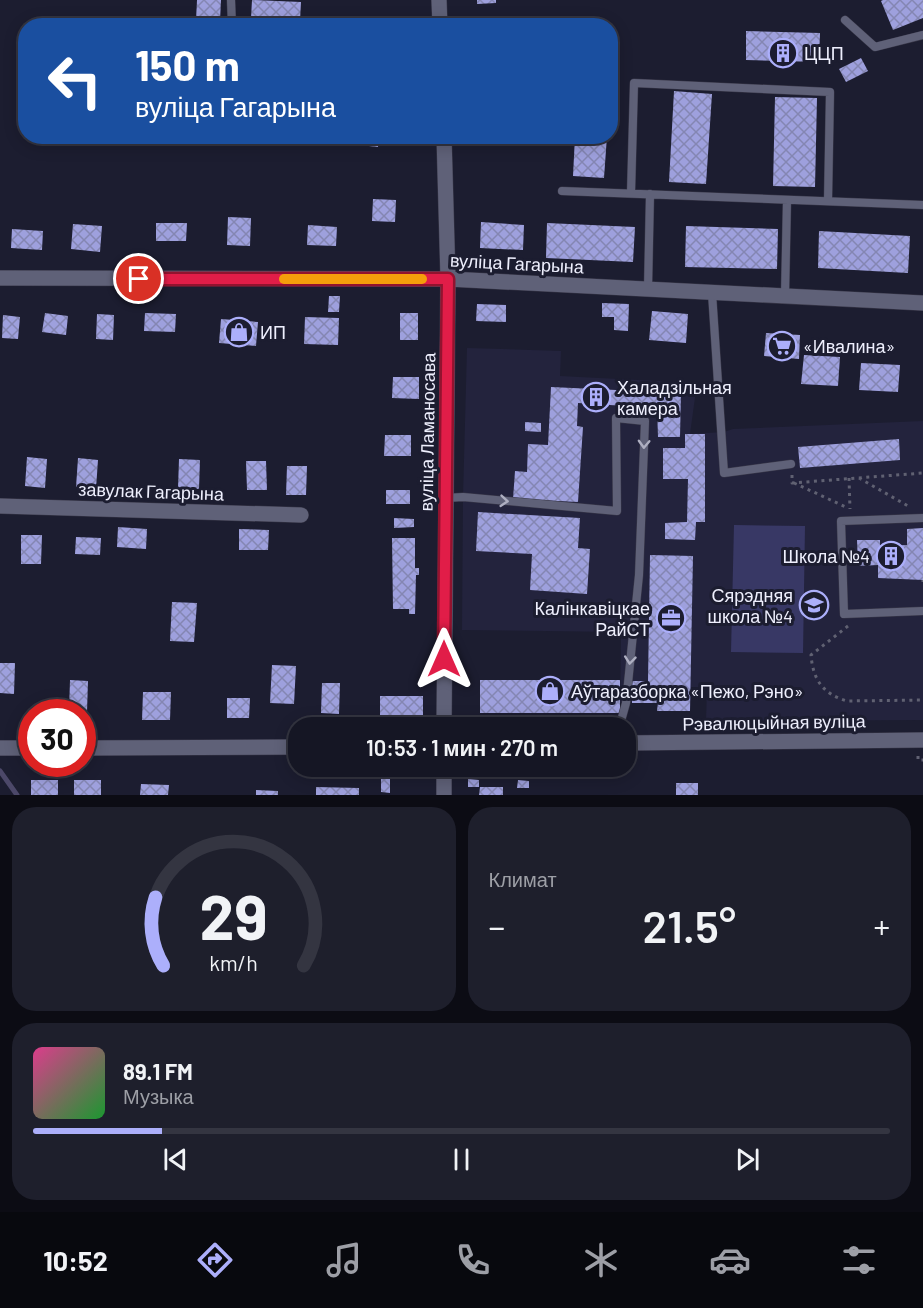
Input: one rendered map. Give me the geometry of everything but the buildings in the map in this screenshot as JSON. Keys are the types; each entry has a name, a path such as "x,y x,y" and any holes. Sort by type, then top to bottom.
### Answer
{"street":[{"path":"439,0 440,18"},
{"name":"вуліца Ламаносава","path":"444,144 448,279 444,717"},
{"name":"вуліца Гагарына","path":"0,278 448,279 923,303"},
{"name":"завулак Гагарына","path":"0,506 302,515"},
{"name":"Рэвалюцыйная вуліца","path":"636,743 923,740"},
{"path":"96,748 288,747"},
{"path":"0,748 18,748"},
{"path":"444,777 444,795"}],"lane":[{"path":"231,0 232,18"},
{"path":"845,20 875,47 923,35"},
{"path":"632,193 634,82 830,92 828,201"},
{"path":"562,191 923,205"},
{"path":"648,289 650,194"},
{"path":"785,296 788,200"},
{"path":"712,293 723,473 791,464"},
{"path":"446,498 463,497 617,511 616,418 645,421 639,574 626,703 622,717"},
{"path":"923,518 841,521 844,614 923,611"}],"path":[{"path":"791,464 792,483"},
{"path":"792,483 923,473"},
{"path":"857,477 914,510"},
{"path":"849,478 850,509"},
{"path":"792,483 873,520"},
{"path":"865,613 811,655 816,678 828,693 835,698 847,701 923,700"}],"shaded area":[{"path":"467,348 561,351 560,376 697,383 690,434 724,432 733,429 923,421 923,720 706,721 707,688 691,687 690,711 657,711 657,703 620,702 621,632 462,630"},
{"path":"734,525 805,526 803,653 731,652"}],"waterway":[{"path":"0,771 17,795"}],"slow traffic":[{"path":"284,279 422,279"}],"place":[{"name":"ЦЦП","path":"783,53"},
{"name":"ИП","path":"239,332"},
{"name":"«Ивалина»","path":"782,346"},
{"name":"Халадзільная камера","path":"596,397"},
{"name":"Школа №4","path":"891,556"},
{"name":"Сярэдняя школа №4","path":"814,605"},
{"name":"Калінкавіцкае РайСТ","path":"671,618"},
{"name":"Аўтаразборка «Пежо, Рэно»","path":"550,691"}],"route":[{"path":"139,279 448,279 444,659"}]}
